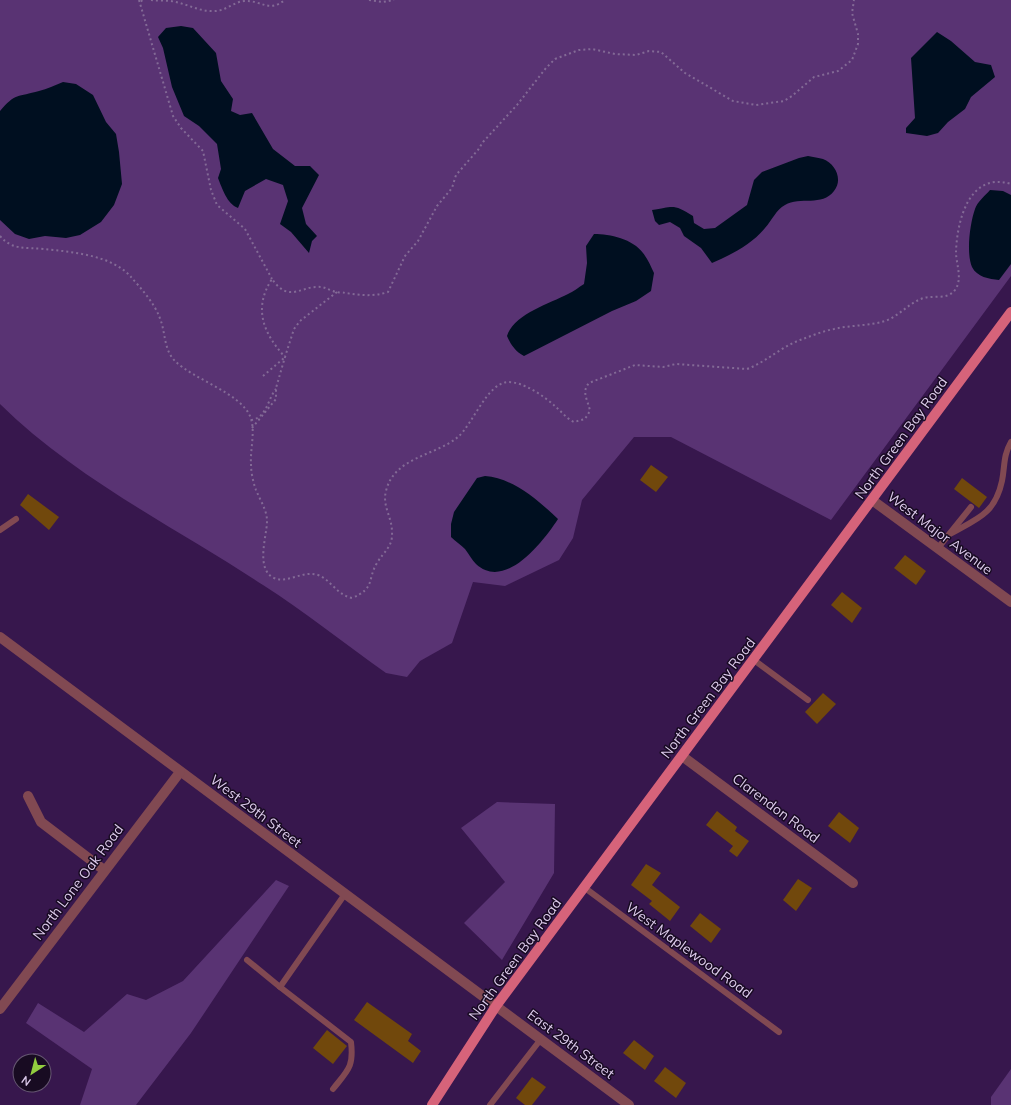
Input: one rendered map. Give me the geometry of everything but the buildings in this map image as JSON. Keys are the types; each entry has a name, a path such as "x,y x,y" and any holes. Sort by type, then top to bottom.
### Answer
{"main road":[{"name":"North Green Bay Road","path":"432,1105 496,1006 1011,312"}],"street":[{"name":"West Major Avenue","path":"872,500 1011,602"},
{"name":"West 29th Street","path":"0,637 496,1006"},
{"name":"Clarendon Road","path":"682,756 853,883"},
{"name":"North Lone Oak Road","path":"0,1009 104,870 180,772"},
{"path":"28,796 41,822 104,870"},
{"name":"East 29th Street","path":"496,1006 629,1105"}],"lane":[{"path":"950,534 988,512 994,505 1002,482 1005,454 1011,442"},
{"path":"938,548 971,507"},
{"path":"0,530 16,519"},
{"path":"754,660 808,700"},
{"name":"West Maplewood Road","path":"585,888 779,1032"},
{"path":"280,987 345,894"},
{"path":"247,960 351,1042 351,1067 334,1089"},
{"path":"490,1105 541,1039"}],"path":[{"path":"140,0 144,4"},
{"path":"140,0 173,116 181,128 203,150 214,199 222,211 240,223 245,229 272,279 287,292 317,286 337,292 374,296 388,292 405,256 418,241 437,206 452,188 456,174 517,105 546,68 555,59 579,50 592,49 615,54 636,55 649,51 661,52 685,73 733,101 756,105 784,101 814,77 838,71 852,60 858,44 858,34 852,13 854,0"},
{"path":"151,0 171,1 210,12 217,11 242,1 271,7 279,5 285,0"},
{"path":"369,0 383,2 394,0"},
{"path":"0,236 15,248 44,249 94,256 116,264 122,268 156,308 160,316 167,348 174,361 237,400 245,408 251,420 252,476 267,519 263,564 267,572 273,577 282,580 305,574 314,574 326,580 345,596 352,598 371,584 377,562 391,546 392,530 384,500 386,488 395,472 458,437 470,423 489,394 498,385 506,382 513,383 533,391 574,422 585,419 590,411 584,393 585,386 629,367 641,365 663,367 676,364 747,369 756,366 778,351 801,339 834,328 886,321 895,317 921,298 944,296 951,294 955,290 959,277 957,244 960,221 965,206 981,187 996,182 1011,184"},
{"path":"272,279 263,295 261,305 262,318 267,334 285,357"},
{"path":"252,428 276,399 276,388 294,329 300,320 337,292"},
{"path":"263,376 285,357"},
{"path":"251,420 258,418 266,408 270,402 270,396 276,388"}],"shaded area":[{"path":"0,0 1011,0 1011,276 831,520 671,437 634,437 582,500 573,538 559,560 505,586 473,582 452,643 420,661 407,677 386,673 279,595 93,479 30,431 0,404"},
{"path":"497,802 555,804 554,873 502,960 464,923 505,882 461,828"},
{"path":"276,880 289,886 191,1033 136,1105 80,1105 92,1069 26,1023 38,1003 84,1032 127,994 146,1000 183,981"},
{"path":"1011,1069 1011,1105 991,1105 991,1097"}],"water":[{"path":"181,26 193,28 216,53 221,81 233,99 231,111 240,115 252,113 273,149 295,166 310,166 319,175 302,208 306,224 317,236 312,241 309,253 291,232 280,224 288,201 283,185 266,179 245,191 238,208 231,203 225,195 218,178 221,169 217,144 199,126 184,116 172,87 163,48 158,37 166,28"},
{"path":"937,32 951,41 975,62 991,65 995,77 971,97 965,109 948,122 938,133 927,136 906,133 906,128 915,118 911,58"},
{"path":"63,82 76,84 93,95 106,122 116,134 122,184 114,205 101,222 80,235 66,238 45,236 29,239 15,234 0,220 0,111 9,101 17,96 42,90"},
{"path":"808,156 828,161 835,168 838,182 834,191 823,199 797,201 785,205 774,215 760,234 748,244 734,253 712,263 701,248 684,236 680,228 670,222 659,225 655,221 652,210 673,207 681,209 693,216 694,223 704,229 715,228 747,205 754,180 762,172"},
{"path":"990,190 1003,191 1011,195 1011,264 999,280 987,278 977,273 972,267 969,254 970,230 975,209"},
{"path":"594,234 621,238 639,248 654,273 651,291 636,301 612,311 524,356 516,350 507,336 511,328 533,310 570,293 584,284 587,263 586,246"},
{"path":"485,476 515,485 558,519 543,540 522,560 511,568 499,572 487,571 476,564 465,549 451,537 451,524 454,512 477,478"}]}
